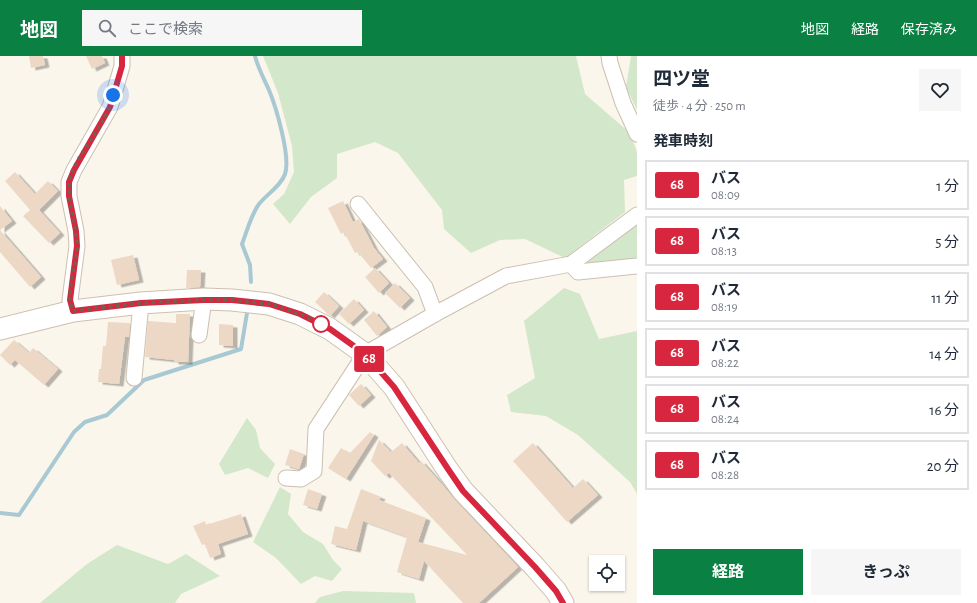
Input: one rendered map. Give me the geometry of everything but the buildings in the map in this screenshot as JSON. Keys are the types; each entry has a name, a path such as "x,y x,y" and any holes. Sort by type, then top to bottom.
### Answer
{"street":[{"path":"73,311 70,300 77,246 76,231 69,196 69,182 74,170 110,107 122,66 122,56"},
{"path":"609,56 623,103 637,134"},
{"path":"358,204 425,287 435,314"},
{"path":"286,478 301,479 314,471 316,429 365,354 506,276 571,264 637,215"},
{"path":"571,264 578,272 637,266"},
{"path":"199,334 204,300"},
{"path":"0,329 73,311 141,303 232,300 269,304 300,314 330,329 365,354 394,387 463,491 540,573 556,591 563,603"},
{"path":"134,378 141,303"}],"green space":[{"path":"263,56 576,56 585,94 630,133 637,152 637,176 624,180 625,212 565,258 525,239 500,240 471,253 444,229 442,210 398,153 375,142 337,154 337,178 311,197 290,224 273,204 284,194 294,172 292,146 278,93"},
{"path":"631,56 637,56 637,110 626,87"},
{"path":"637,222 637,260 591,266 586,260"},
{"path":"564,288 580,294 599,339 637,331 637,494 630,482 578,435 546,416 511,412 507,395 535,378 524,321"},
{"path":"247,418 256,430 260,448 275,464 268,478 248,468 225,475 219,464"},
{"path":"280,487 291,494 288,514 303,532 323,544 333,560 342,569 332,581 315,576 301,584 276,558 253,542"},
{"path":"117,545 168,564 186,554 220,576 181,594 175,603 40,603 87,564"},
{"path":"343,591 414,593 416,603 315,603 320,597"}],"waterway":[{"path":"251,282 250,265 242,244 256,208 262,200 274,190 283,178 286,166 286,156 279,120 255,56"},
{"path":"0,513 19,515 74,432 85,422 107,415 144,380 241,349 247,313"}],"bus line":[{"name":"68","path":"122,56 122,66 110,107 74,170 69,182 69,196 76,231 77,246 70,300 73,311 141,303 232,300 269,304 300,314 330,329 365,354 394,387 463,491 535,567 556,591 563,603"}],"route":[{"path":"113,95 110,107 74,170 69,182 69,196 76,231 77,246 70,300 73,311 141,303 232,300 269,304 300,314 321,324"}]}
